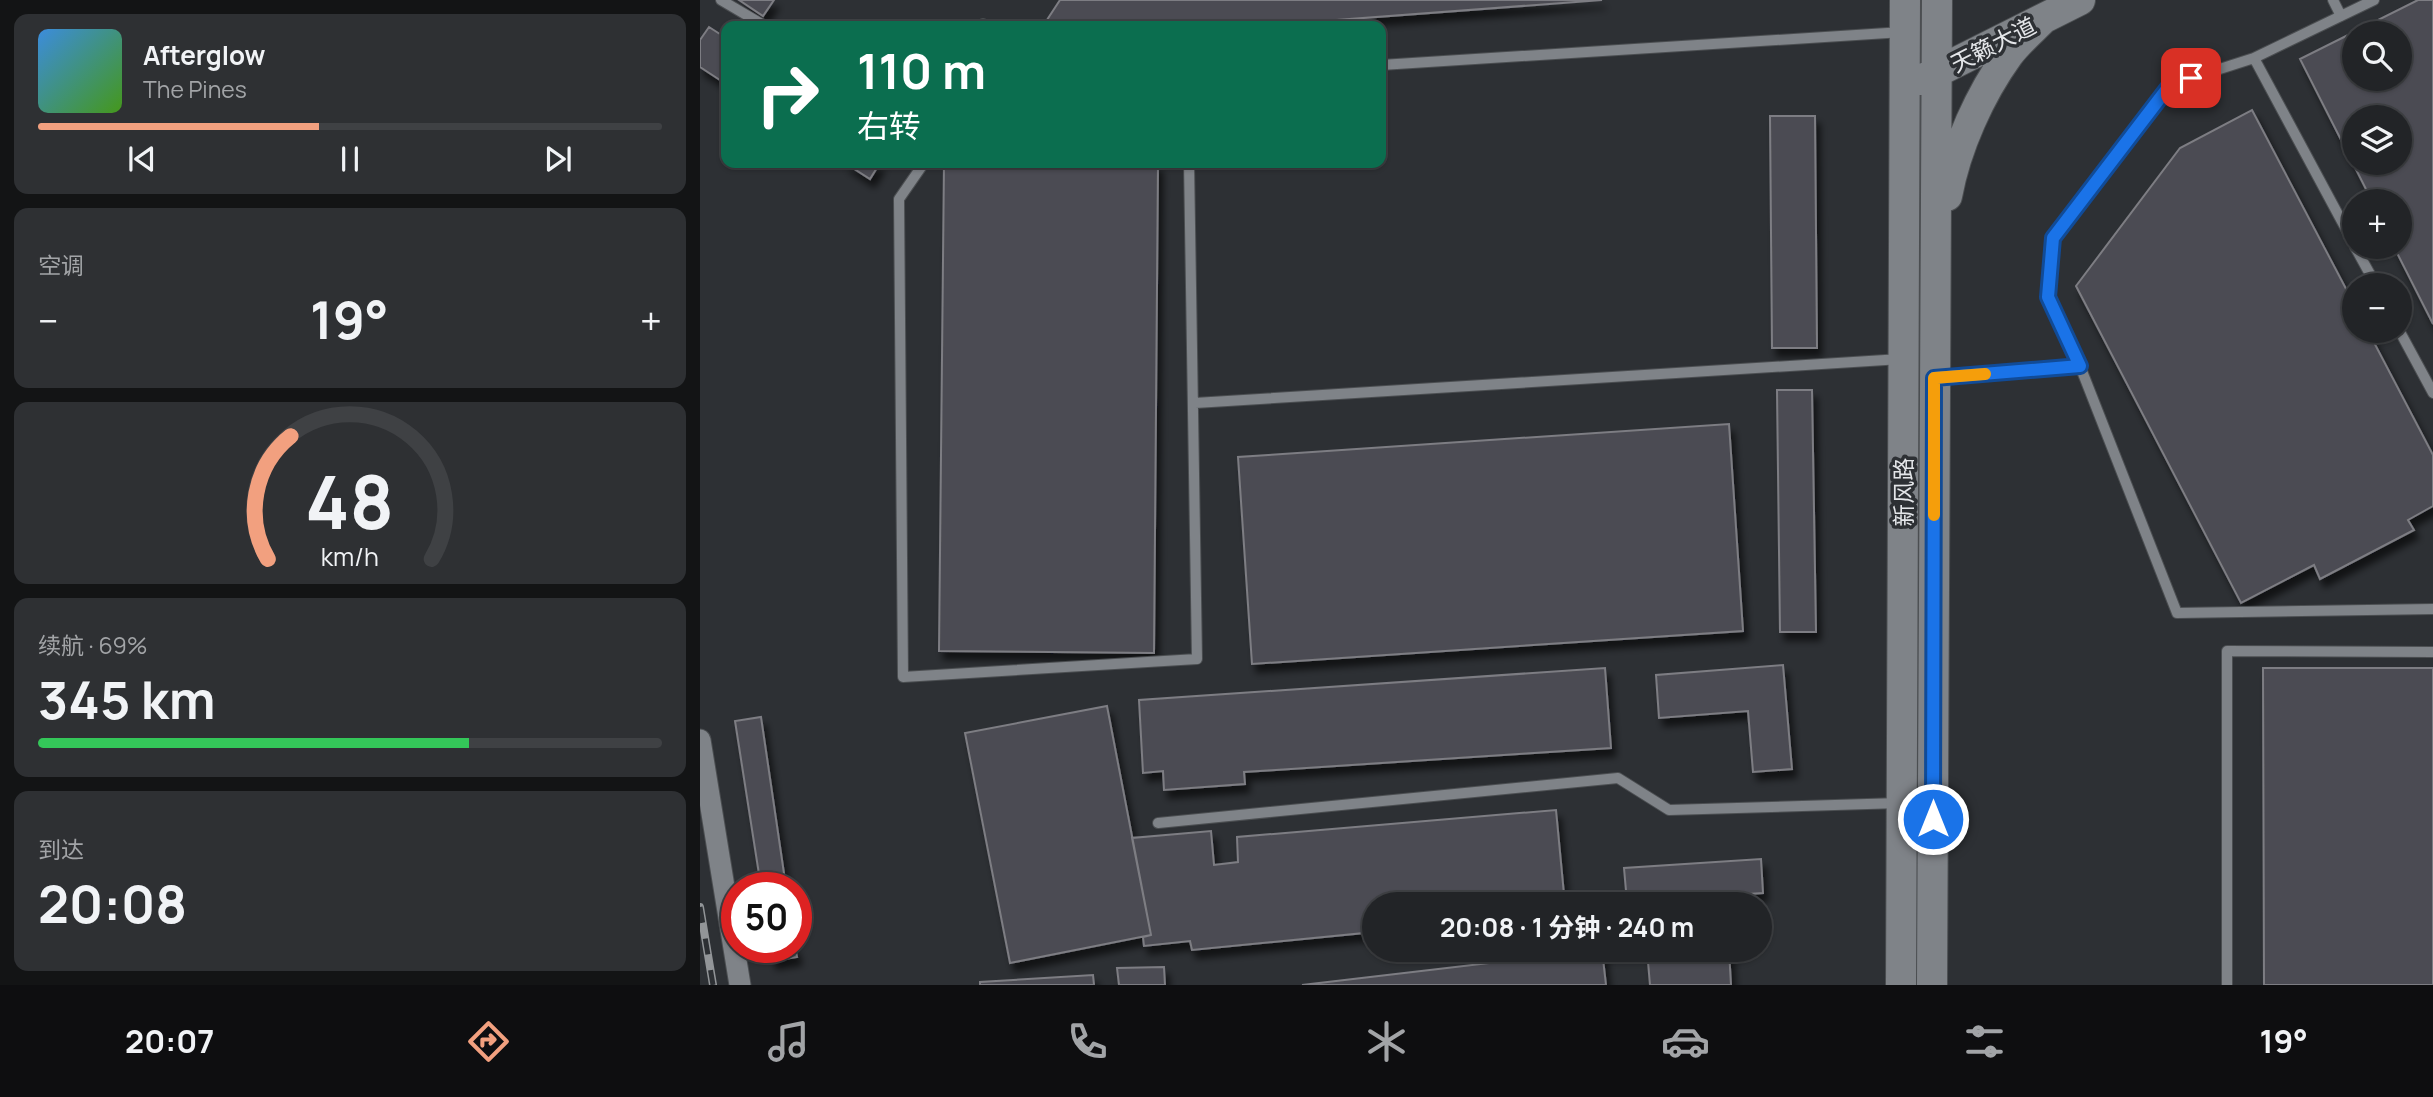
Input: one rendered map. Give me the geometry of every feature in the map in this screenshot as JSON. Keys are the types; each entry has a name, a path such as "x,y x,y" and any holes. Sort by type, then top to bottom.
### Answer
{"main road":[{"path":"1905,14 1937,0"},
{"name":"新风路","path":"1932,985 1937,0"},
{"name":"天籁大道","path":"1905,87 2080,0"},
{"name":"新风路","path":"1901,985 1905,14"},
{"path":"1935,258 1953,163 2010,53 2043,19"}],"street":[{"path":"700,740 740,985"}],"lane":[{"path":"721,0 757,21"},
{"path":"2333,0 2341,16"},
{"path":"2374,0 2254,58 2170,85 2053,238 2048,297 2080,366 2177,612 2433,609"},
{"path":"1386,65 1905,14"},
{"path":"2254,58 2342,223"},
{"path":"921,168 899,199 903,677 1197,659 1195,403 1189,168"},
{"path":"2406,343 2433,393"},
{"path":"1195,403 1903,358"},
{"path":"1934,378 2080,366"},
{"path":"2227,985 2227,651 2433,652"},
{"path":"1158,822 1618,778 1670,810 1902,803"}],"building":[{"path":"739,0 774,0 763,16"},
{"path":"1060,0 1602,0 1323,21 1046,21"},
{"path":"2418,0 2433,0 2433,324 2412,283 2412,273 2407,273 2400,259 2412,259 2412,189 2366,189 2359,175 2412,175 2412,105 2342,105 2342,142 2300,59 2342,38 2342,91 2412,91 2412,21 2376,21"},
{"path":"709,27 721,35 721,81 700,67 700,40"},
{"path":"2252,110 2342,281 2342,343 2374,343 2433,455 2433,506 2408,520 2414,530 2320,579 2314,565 2241,603 2076,286 2180,148"},
{"path":"1770,116 1815,116 1817,348 1772,348"},
{"path":"853,168 877,168 870,179"},
{"path":"944,168 1158,168 1154,653 939,651"},
{"path":"1777,390 1812,390 1816,632 1780,632"},
{"path":"1729,424 1743,631 1252,664 1238,457"},
{"path":"1783,665 1792,769 1753,772 1748,711 1659,718 1656,675"},
{"path":"1605,668 1611,748 1244,772 1245,784 1164,790 1163,771 1143,773 1139,700"},
{"path":"2263,668 2433,668 2433,985 2264,985"},
{"path":"1107,706 1151,935 1010,963 965,733"},
{"path":"761,717 784,872 759,872 735,721"},
{"path":"1556,810 1564,892 1362,892 1362,933 1192,950 1190,941 1144,946 1143,937 1151,935 1132,838 1211,831 1214,865 1238,862 1237,837"},
{"path":"1761,859 1763,892 1626,892 1624,868"},
{"path":"1499,962 1603,962 1606,985 1302,985"},
{"path":"1648,962 1730,962 1731,985 1650,985"},
{"path":"1164,967 1165,985 1119,985 1117,968"},
{"path":"1093,975 1094,985 980,985 980,982"}],"railway":[{"path":"700,907 713,985"}],"slow traffic":[{"path":"1934,515 1934,378 1985,374"}],"route":[{"path":"1933,819 1934,378 2080,366 2048,297 2053,238 2170,85 2191,78"}]}
